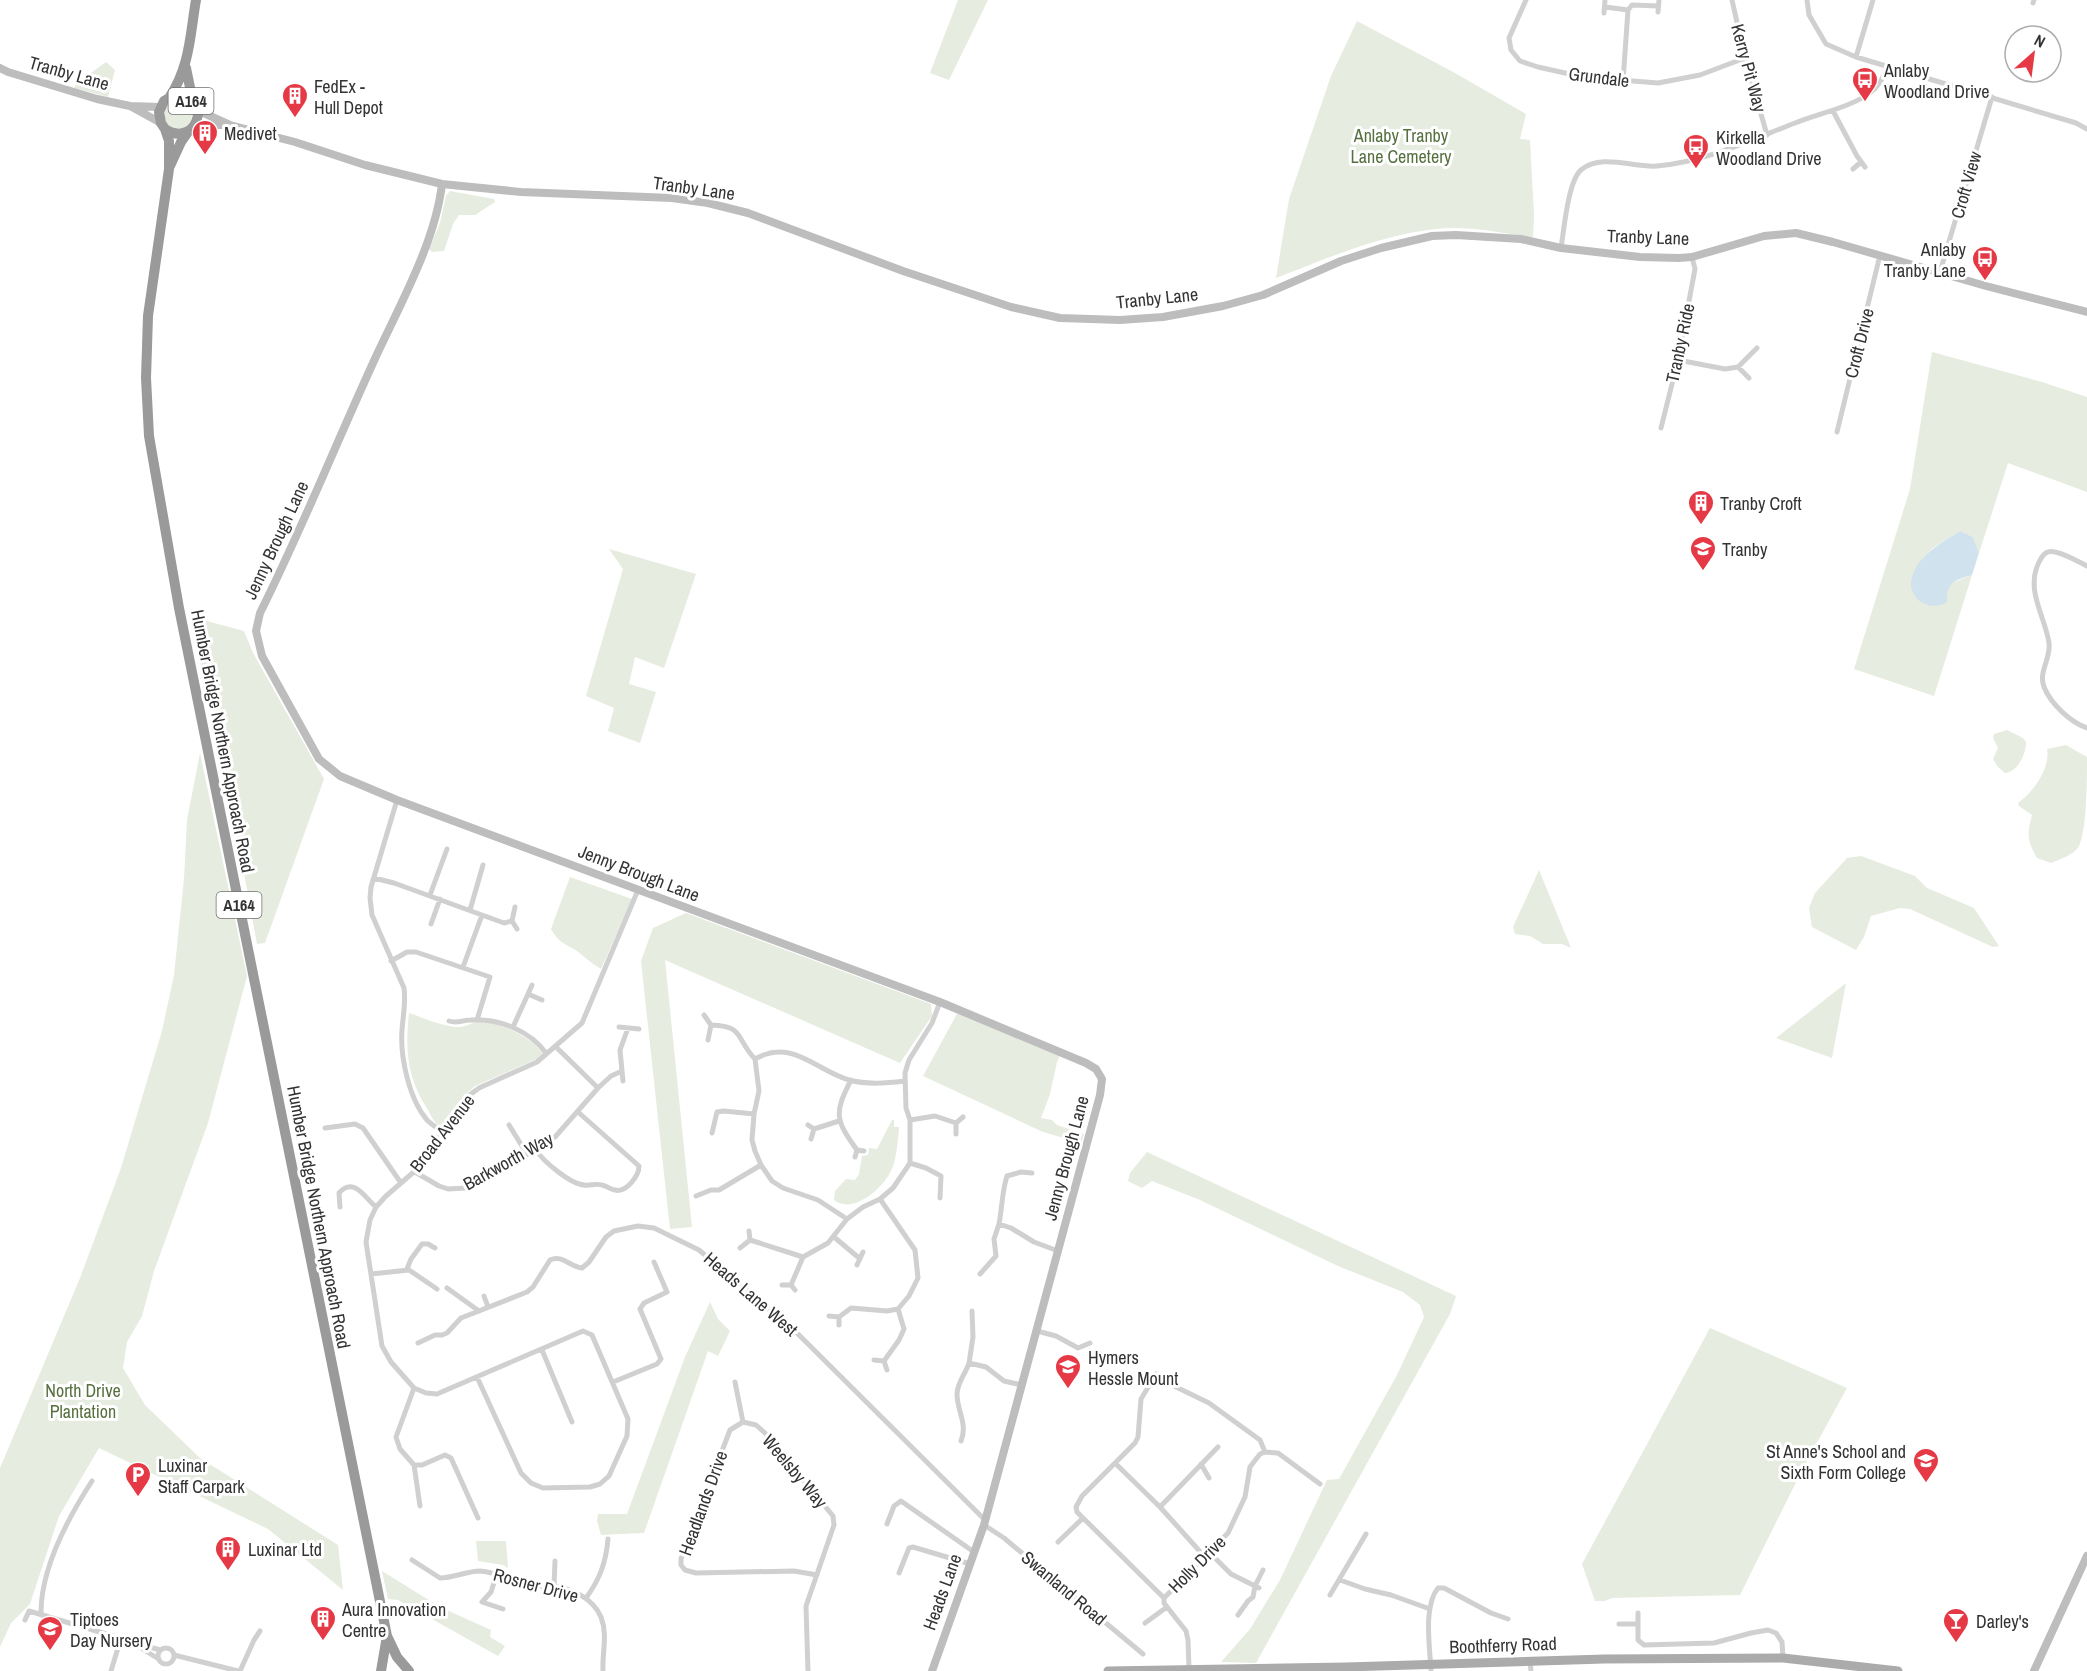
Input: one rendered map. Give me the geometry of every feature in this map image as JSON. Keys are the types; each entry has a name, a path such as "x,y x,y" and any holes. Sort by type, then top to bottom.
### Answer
{"highway":[{"name":"A164","path":"192,128 176,135 163,126 159,118 161,107 180,82 186,64 196,0"},
{"name":"A164","path":"169,169 181,142 192,128 195,106 186,64"},
{"name":"A164","path":"169,98 182,96 195,106"},
{"name":"Humber Bridge Northern Approach Road","path":"163,126 169,141 169,169 148,316 146,378 149,436 179,608 387,1636"},
{"name":"A164","path":"381,1671 387,1636"},
{"name":"A164","path":"387,1636 397,1657 409,1671"}],"main road":[{"name":"Tranby Lane","path":"0,68 79,93 130,106 161,107"},
{"name":"Tranby Lane","path":"130,106 163,126"},
{"name":"Tranby Lane","path":"195,106 230,125 296,142 365,165 442,184 521,192 672,198 708,203 748,213 903,272 1011,307 1040,315 1082,320 1163,317 1223,306 1263,295 1341,261 1432,236 1484,236 1521,239 1561,248 1640,257 1692,257 1764,236 1796,234 2087,312"},
{"name":"Tranby Lane","path":"192,128 230,125"},
{"name":"Jenny Brough Lane","path":"442,184 434,228 364,382 322,482 260,613 256,631 262,656 319,759 340,777 940,1002 1096,1069 1102,1079 1100,1095 984,1522"},
{"name":"Heads Lane","path":"932,1671 984,1522"},
{"path":"2034,1671 2087,1556"},
{"name":"Boothferry Road","path":"1108,1671 1431,1668 1783,1658 1898,1671"}],"street":[{"name":"Grundale","path":"1526,0 1509,38 1511,50 1520,61 1583,77 1658,83 1700,75 1745,58"},
{"name":"Kerry Pit Way","path":"1732,0 1745,58 1767,135"},
{"path":"1807,0 1809,15 1826,44 1856,57 2076,123 2087,129"},
{"path":"1856,57 1873,0"},
{"path":"1623,81 1628,10 1632,5 1658,6"},
{"path":"1605,6 1628,10"},
{"path":"1561,248 1573,181 1583,168 1602,162 1655,166 1701,158 1767,135 1796,122 1833,111 1868,94 1882,82 1888,66"},
{"name":"Croft View","path":"1940,272 1992,97"},
{"path":"1833,111 1863,164 1852,169"},
{"name":"Croft Drive","path":"1837,432 1880,255"},
{"name":"Tranby Ride","path":"1661,428 1678,360 1695,269 1692,257"},
{"path":"1678,360 1725,369 1738,367 1757,348"},
{"path":"1738,367 1749,378"},
{"path":"2087,566 2050,551 2044,555 2037,569 2035,583 2038,607 2050,647 2043,670 2043,682 2053,702 2080,725 2087,728"},
{"path":"398,800 371,887 372,915 404,988 406,1001 401,1031 402,1054 410,1086 427,1121 442,1131"},
{"path":"430,896 447,849"},
{"path":"470,910 483,866"},
{"path":"374,878 504,923 512,921"},
{"name":"Broad Avenue","path":"414,1388 391,1362 382,1346 366,1242 370,1220 376,1208 415,1172 467,1097 478,1088 537,1062 582,1023 638,890"},
{"path":"431,924 440,899"},
{"path":"515,908 512,921 517,929"},
{"path":"463,967 482,915"},
{"path":"391,961 407,952 416,951 490,977 477,1020"},
{"path":"513,1027 532,985"},
{"path":"528,994 542,1000"},
{"path":"782,1284 793,1287 803,1257 828,1243 847,1219 863,1207 880,1199 893,1188 910,1163 910,1120 906,1108 905,1073 909,1060 932,1023 940,1002"},
{"path":"704,1015 711,1025 708,1040"},
{"path":"448,1021 458,1023 477,1020 513,1027 538,1043 546,1053"},
{"path":"711,1025 726,1025 733,1028 740,1036 745,1049 755,1059 759,1091 752,1140 761,1165 772,1181 783,1188 818,1200 847,1219"},
{"path":"620,1028 639,1029"},
{"path":"623,1081 620,1050 628,1028"},
{"path":"555,1047 598,1088"},
{"path":"755,1059 764,1054 787,1052 851,1080 878,1083 905,1081"},
{"name":"Barkworth Way","path":"415,1172 438,1186 448,1189 466,1188 536,1150 555,1137 598,1088 611,1076 622,1071"},
{"path":"851,1080 839,1105 840,1121 861,1151 855,1158"},
{"path":"712,1133 716,1109 754,1114"},
{"path":"536,1150 543,1160 575,1183 585,1186 602,1185 615,1191 625,1188 639,1172 639,1166 578,1112"},
{"path":"910,1120 935,1116 956,1123"},
{"path":"956,1134 956,1123 963,1117"},
{"path":"814,1129 840,1121"},
{"path":"325,1128 354,1124 363,1128 401,1183"},
{"path":"509,1125 527,1154"},
{"path":"808,1125 814,1129"},
{"path":"811,1139 814,1129"},
{"path":"910,1163 943,1175 940,1198"},
{"path":"696,1196 711,1190 719,1190 761,1165"},
{"path":"1010,1166 1014,1173"},
{"path":"980,1274 996,1256 994,1239 1004,1201 1004,1185 1007,1176 1014,1173 1032,1173"},
{"path":"708,1183 711,1190"},
{"path":"339,1207 339,1194 345,1188 352,1187 361,1191 376,1208"},
{"path":"830,1316 839,1317 851,1308 887,1311 898,1309 909,1296 918,1278 917,1257 906,1235 880,1199"},
{"path":"999,1224 1011,1228 1034,1242 1058,1251"},
{"name":"Heads Lane West","path":"418,1343 435,1335 447,1333 461,1318 527,1292 533,1287 550,1260 554,1258 582,1268 589,1262 606,1237 614,1231 638,1226 654,1228 699,1250 795,1330 984,1522"},
{"path":"748,1231 750,1240"},
{"path":"834,1237 858,1262 863,1252"},
{"path":"750,1240 803,1257"},
{"path":"740,1248 750,1240"},
{"path":"407,1269 422,1244 435,1248"},
{"path":"982,1261 988,1267"},
{"path":"613,1382 657,1364 661,1359 640,1309 644,1303 668,1292 654,1262"},
{"path":"371,1274 407,1269 437,1289"},
{"path":"447,1288 479,1311"},
{"path":"484,1296 488,1307"},
{"path":"884,1361 904,1329 898,1309"},
{"path":"961,1441 964,1428 957,1395 958,1386 969,1363 973,1337 972,1311"},
{"path":"838,1325 839,1317"},
{"path":"963,1321 971,1322"},
{"path":"420,1506 414,1465 398,1446 396,1437 414,1388 426,1393 437,1394 584,1331 595,1338 628,1425 627,1436 609,1476 600,1484 590,1487 543,1488 531,1483 521,1473 477,1377"},
{"path":"1037,1331 1056,1336 1078,1348 1090,1343"},
{"path":"542,1350 572,1422"},
{"path":"874,1360 884,1361"},
{"path":"884,1361 887,1370"},
{"path":"969,1363 986,1366 1004,1381 1022,1386"},
{"path":"1164,1598 1077,1512 1076,1507 1077,1501 1135,1443 1138,1437 1141,1399 1156,1374 1209,1403 1260,1440 1265,1452 1278,1453 1320,1484"},
{"path":"735,1382 742,1422"},
{"name":"Weelsby Way","path":"742,1422 756,1425 765,1433 833,1516 834,1525 806,1606 808,1671"},
{"name":"Headlands Drive","path":"742,1422 730,1430 681,1559 681,1565 685,1570 696,1573 794,1570 817,1575"},
{"path":"956,1431 964,1428"},
{"path":"1160,1507 1218,1448"},
{"name":"Holly Drive","path":"1189,1670 1186,1631 1164,1603 1164,1598 1228,1533 1245,1497 1250,1467 1257,1457 1265,1452"},
{"path":"414,1465 422,1465 445,1455 451,1458 478,1518"},
{"path":"1116,1464 1206,1554 1231,1574 1257,1587"},
{"path":"1201,1464 1209,1478"},
{"path":"41,1615 47,1576 57,1546 70,1518 92,1481"},
{"path":"887,1524 894,1506 901,1501 974,1552"},
{"path":"1058,1542 1083,1518"},
{"name":"Swanland Road","path":"984,1522 1143,1654"},
{"path":"1330,1595 1366,1534"},
{"path":"586,1598 597,1584 606,1561 608,1539"},
{"path":"899,1573 909,1548 913,1547 970,1564"},
{"name":"Rosner Drive","path":"412,1560 440,1578 477,1571 497,1573 531,1585 554,1586 586,1598 600,1614 606,1636 602,1656 603,1671"},
{"path":"554,1586 556,1561"},
{"path":"1238,1615 1253,1598 1263,1570"},
{"path":"497,1573 490,1592 482,1602 503,1609"},
{"path":"1340,1580 1430,1609"},
{"path":"1431,1668 1430,1609 1436,1591 1442,1587 1491,1613 1508,1619"},
{"name":"Holly Drive","path":"1145,1623 1167,1607"},
{"path":"25,1620 29,1611 160,1650 168,1648 174,1657 239,1671 260,1631"},
{"path":"1638,1613 1638,1640 1644,1645 1714,1643 1768,1630 1776,1633 1782,1642 1783,1658"},
{"path":"1619,1624 1637,1624"},
{"path":"111,1671 121,1638"},
{"path":"132,1641 167,1668 174,1657"},
{"path":"160,1650 158,1660 161,1671"}],"green space":[{"path":"958,0 988,0 949,80 930,73"},
{"name":"Anlaby Tranby Lane Cemetery","path":"1357,21 1526,114 1520,139 1530,140 1533,237 1460,228 1415,232 1355,248 1276,278 1289,199 1331,76"},
{"path":"106,62 115,70 108,97 74,88 77,83"},
{"path":"178,101 188,105 192,115 188,125 178,129 168,125 164,115 168,105"},
{"path":"450,191 494,199 495,202 475,215 459,215 453,224 444,251 432,252 429,249 440,223 446,196"},
{"path":"1932,352 2042,382 2087,397 2087,492 2008,463 1979,553 1973,537 1960,531 1933,548 1922,559 1946,590 1951,583 1972,575 1934,696 1854,669 1910,489"},
{"path":"609,549 696,574 664,668 635,657 629,684 656,692 640,743 608,731 614,708 586,696 623,569"},
{"path":"192,617 244,631 253,653 324,779 265,943 257,944 213,704 207,700"},
{"path":"2007,730 2026,742 2025,752 2020,762 2010,772 2005,773 1993,759 1998,748 1993,738 1994,734"},
{"path":"2066,745 2087,757 2084,828 2077,849 2051,863 2037,858 2029,837 2032,815 2018,803 2040,779 2048,756 2047,749"},
{"name":"North Drive Plantation","path":"200,753 247,976 208,1123 154,1271 142,1316 127,1342 123,1368 145,1405 200,1458 338,1545 343,1590 268,1529 99,1448 59,1516 30,1604 11,1623 0,1647 0,1468 80,1278 121,1168 162,1031 174,975 184,879 187,820"},
{"path":"1861,856 1915,876 1927,888 1974,908 1999,946 1993,947 1910,909 1900,908 1871,916 1864,937 1856,950 1812,927 1809,908 1815,893 1847,858"},
{"path":"1539,870 1571,948 1562,944 1543,944 1530,936 1515,934 1513,927"},
{"path":"570,877 632,899 601,969 559,940 551,929"},
{"path":"686,913 931,1004 932,1016 900,1063 665,960 692,1227 670,1229 641,961 653,928"},
{"path":"1846,983 1832,1058 1776,1038"},
{"path":"958,1012 1061,1053 1041,1118 1052,1120 1057,1125 1084,1134 1081,1143 1043,1132 923,1076"},
{"path":"409,1013 453,1027 485,1022 504,1027 523,1036 543,1054 539,1058 475,1086 464,1096 445,1125 439,1126 421,1098 409,1064 407,1040"},
{"path":"894,1120 894,1127 899,1127 899,1130 897,1151 887,1178 867,1198 858,1202 842,1204 834,1200 835,1191 846,1179 855,1180 859,1174 862,1156 868,1155 869,1148 877,1149"},
{"path":"1147,1152 1456,1296 1450,1314 1256,1663 1221,1662 1250,1629 1280,1580 1327,1480 1339,1479 1397,1375 1424,1317 1420,1305 1403,1292 1338,1266 1200,1200 1152,1181 1142,1188 1128,1181 1130,1173"},
{"path":"710,1302 718,1319 730,1331 718,1356 708,1351 644,1533 601,1535 597,1521 598,1514 627,1514 685,1357"},
{"path":"1710,1328 1847,1388 1803,1468 1740,1595 1612,1598 1595,1601 1582,1564"},
{"path":"476,1541 506,1541 508,1568 478,1561"},
{"path":"382,1571 440,1607 491,1630 490,1637 505,1646 498,1656 398,1600 388,1599"}],"water":[{"path":"1960,531 1973,537 1979,553 1972,575 1950,586 1947,602 1932,606 1920,601 1915,596 1911,582 1921,560 1939,544"}],"place":[{"name":"Anlaby Woodland Drive","path":"1865,103"},
{"name":"FedEx - Hull Depot","path":"295,119"},
{"name":"Medivet","path":"205,156"},
{"name":"Kirkella Woodland Drive","path":"1696,170"},
{"name":"Anlaby Tranby Lane","path":"1985,282"},
{"name":"Tranby Croft","path":"1701,526"},
{"name":"Tranby","path":"1703,572"},
{"name":"Hymers Hessle Mount","path":"1068,1390"},
{"name":"St Anne's School and Sixth Form College","path":"1926,1484"},
{"name":"Luxinar Staff Carpark","path":"138,1498"},
{"name":"Luxinar Ltd","path":"228,1572"},
{"name":"Aura Innovation Centre","path":"323,1642"},
{"name":"Darley's","path":"1956,1644"},
{"name":"Tiptoes Day Nursery","path":"50,1652"}]}
